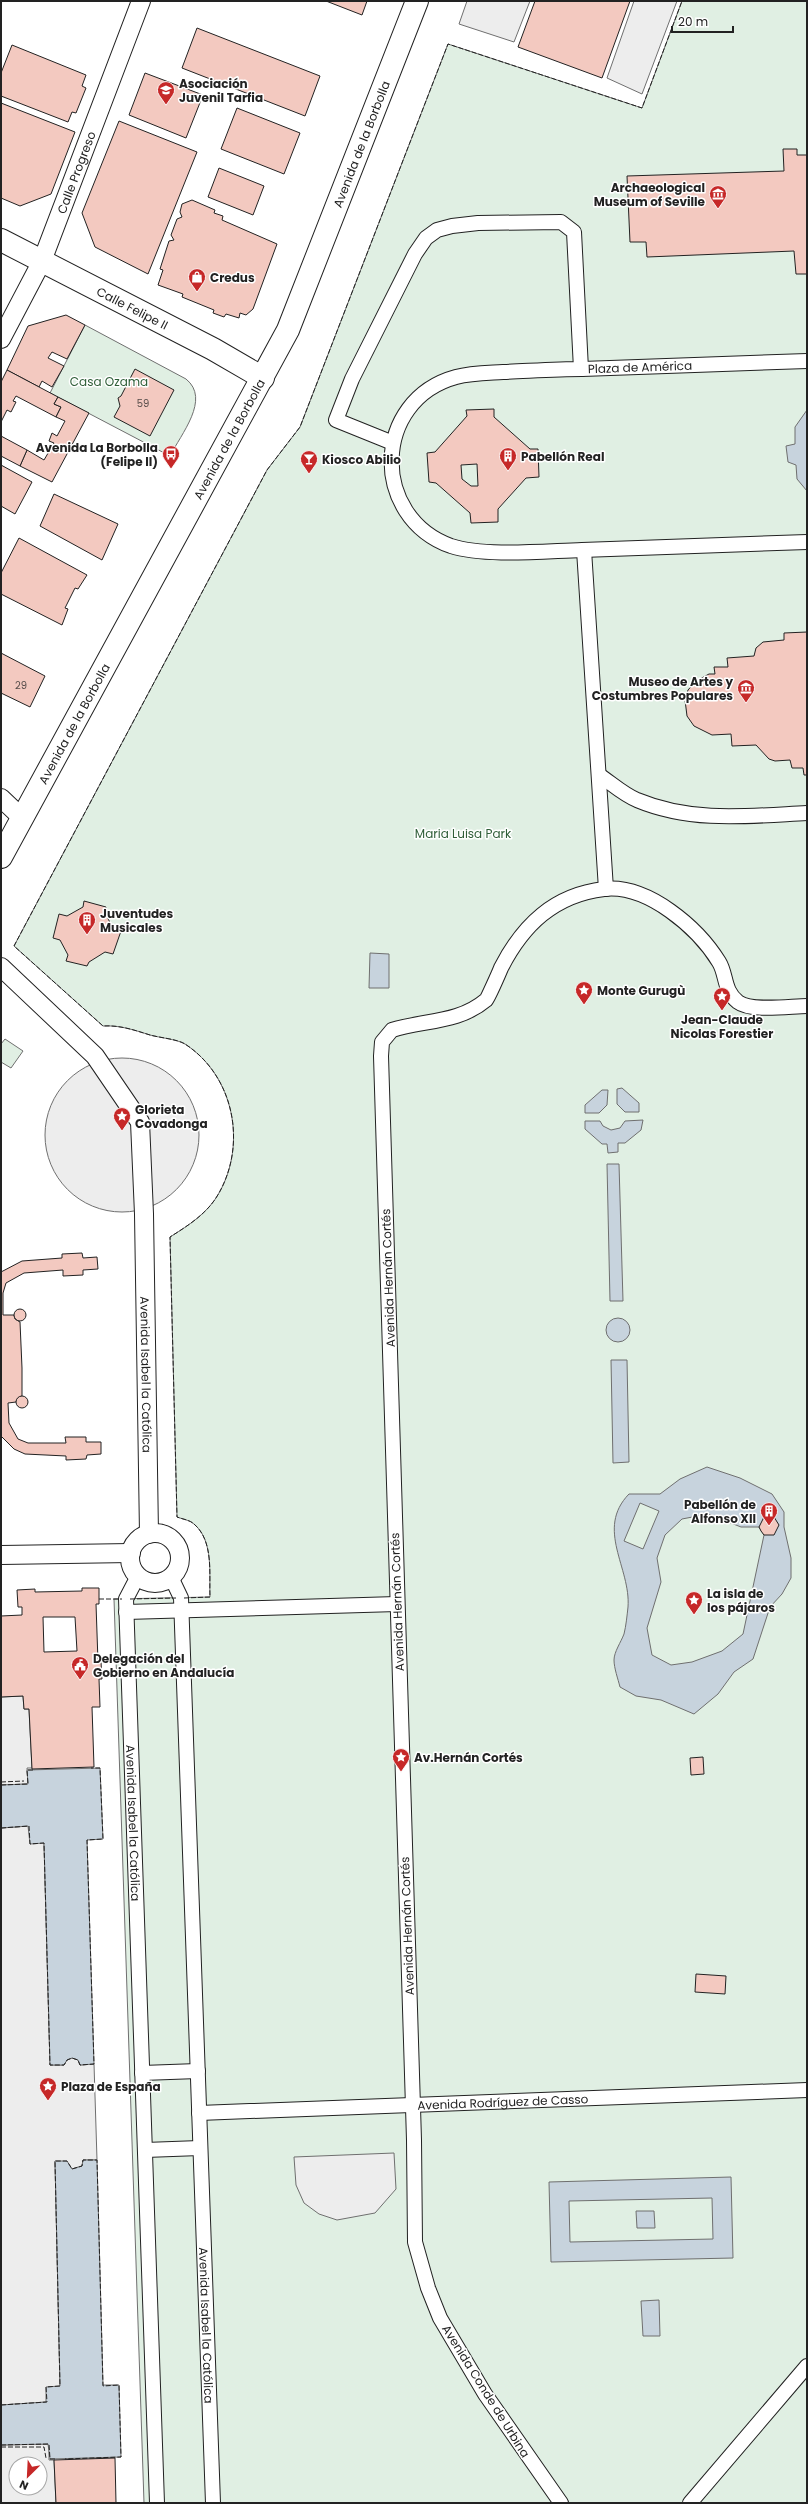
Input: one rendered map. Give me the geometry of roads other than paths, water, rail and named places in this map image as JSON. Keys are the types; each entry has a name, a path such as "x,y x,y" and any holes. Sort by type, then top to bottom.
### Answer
{"main road":[{"name":"Avenida de la Borbolla","path":"1,858 21,817 151,585 288,330 416,1"},
{"name":"Calle Felipe II","path":"1,240 213,349 263,378"}],"street":[{"name":"Calle Progreso","path":"1,339 42,261 141,1"},
{"path":"393,443 336,420 352,379 415,254 426,238 437,230 478,223 562,222 574,232 581,369"},
{"name":"Plaza de América","path":"584,550 485,551 451,545 424,530 412,519 396,491 391,459 393,443 405,414 423,394 442,382 473,374 807,361"},
{"path":"807,542 584,550 606,889 633,893 664,906 688,924 720,963 725,985 739,1002 754,1007 807,1006"},
{"path":"599,774 636,800 677,814 724,817 807,813"},
{"path":"1,798 21,817"},
{"name":"Avenida Hernán Cortés","path":"412,2105 381,1056 382,1042 392,1030 454,1018 487,999 509,953 521,934 538,917 569,898 606,889"},
{"name":"Avenida Isabel la Católica","path":"1,967 95,1056 140,1122 144,1214 149,1534"},
{"path":"149,1534 166,1535 177,1547 179,1563 171,1577 154,1583 138,1576 133,1569 131,1553 137,1541 149,1534"},
{"path":"1,1555 131,1553"},
{"name":"Avenida Isabel la Católica","path":"138,1576 126,1599 126,1612 145,2150"},
{"path":"142,2073 198,2071 182,1610 181,1598 171,1577"},
{"path":"126,1612 398,1604"},
{"name":"Avenida Isabel la Católica","path":"198,2071 213,2503"},
{"name":"Avenida Rodríguez de Casso","path":"199,2113 807,2090"},
{"name":"Avenida Conde de Urbina","path":"412,2105 415,2242 428,2288 440,2318 485,2394 561,2503"},
{"path":"157,2503 145,2150 200,2148"},
{"path":"690,2503 807,2366"}],"place":[{"name":"Asociación Juvenil Tarfia","path":"166,105"},
{"name":"Archaeological Museum of Seville","path":"718,209"},
{"name":"Credus","path":"197,292"},
{"name":"Avenida La Borbolla (Felipe II)","path":"171,469"},
{"name":"Pabellón Real","path":"508,471"},
{"name":"Kiosco Abilio","path":"309,474"},
{"name":"Museo de Artes y Costumbres Populares","path":"746,703"},
{"name":"Juventudes Musicales","path":"87,935"},
{"name":"Monte Gurugù","path":"584,1005"},
{"name":"Jean-Claude Nicolas Forestier","path":"722,1011"},
{"name":"Glorieta Covadonga","path":"122,1131"},
{"name":"Pabellón de Alfonso XII","path":"769,1526"},
{"name":"La isla de los pájaros","path":"694,1615"},
{"name":"Delegación del Gobierno en Andalucía","path":"80,1680"},
{"name":"Av.Hernán Cortés","path":"401,1772"},
{"name":"Plaza de España","path":"48,2101"}],"park label":[{"name":"Casa Ozama","path":"109,381"},
{"name":"Maria Luisa Park","path":"463,833"}]}
